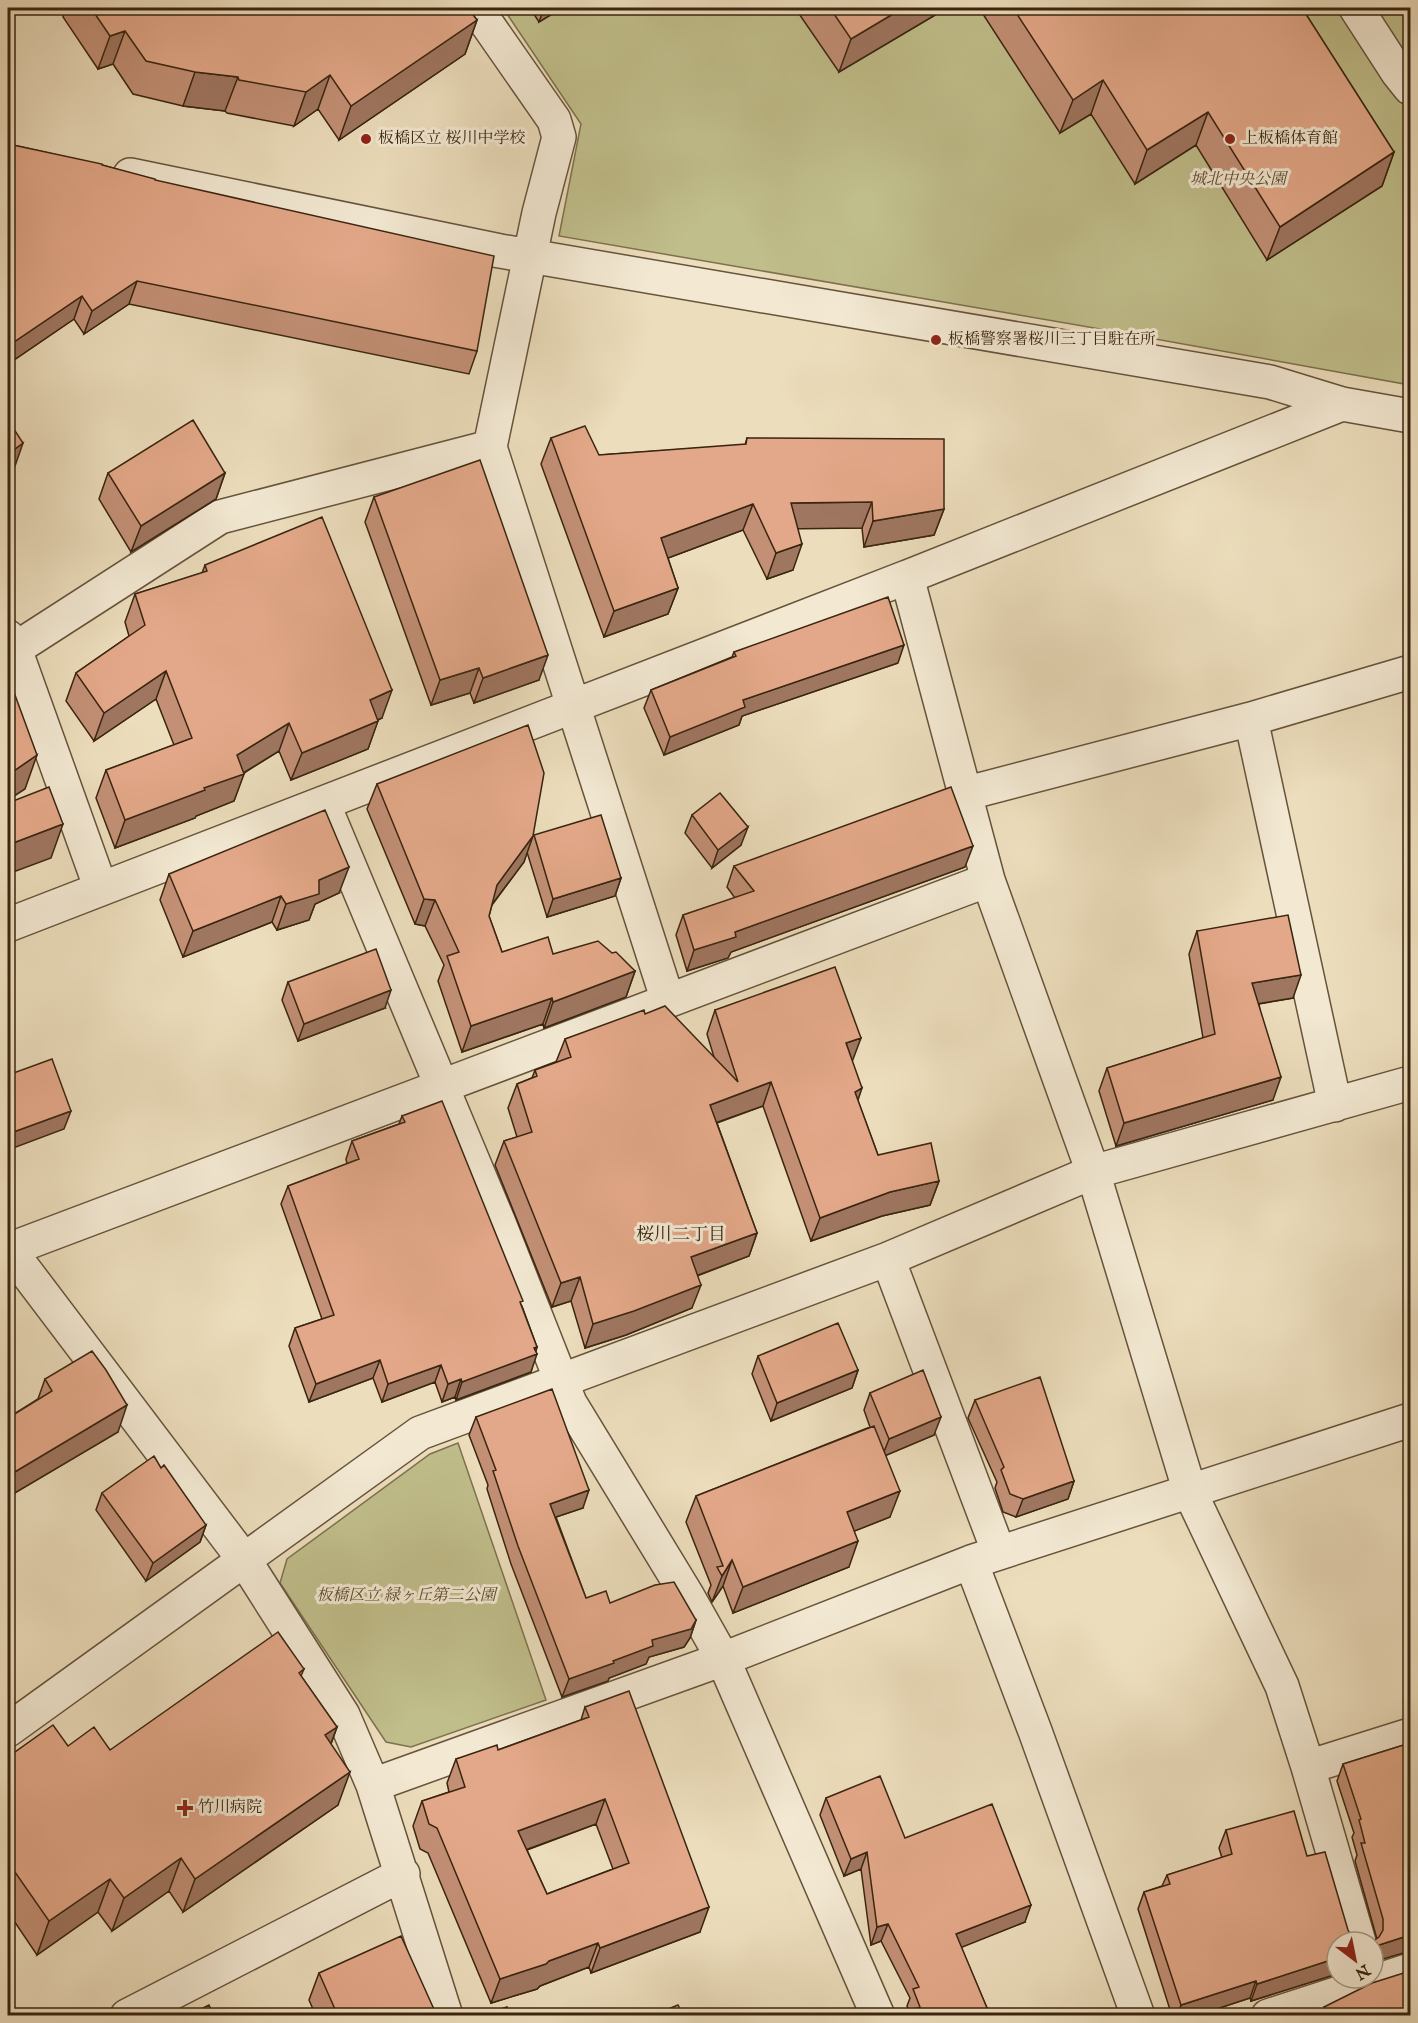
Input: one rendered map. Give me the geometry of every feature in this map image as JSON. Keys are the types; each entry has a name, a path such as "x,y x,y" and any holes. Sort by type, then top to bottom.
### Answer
{"street":[{"path":"476,8 554,120 559,138 539,213 490,447 668,1001"},
{"path":"1356,8 1410,88"},
{"path":"101,170 531,256 1270,382 1342,404 1410,416"},
{"path":"8,925 907,577 1342,404"},
{"path":"101,889 11,643 220,517 490,447"},
{"path":"907,577 988,880 1093,1172 1190,1492 1282,1686 1356,1930"},
{"path":"964,794 1251,720 1410,672"},
{"path":"1251,720 1335,1105"},
{"path":"323,803 499,1223 570,1403 687,1595 723,1659 878,2016"},
{"path":"446,2016 373,1785 343,1715 245,1561 8,1249 988,880"},
{"path":"8,1730 420,1433 888,1259 1093,1172 1410,1083"},
{"path":"888,1259 985,1558 1039,1742 1138,2016"},
{"path":"373,1785 723,1659 985,1558 1410,1420"},
{"path":"1308,1767 1410,1735"},
{"path":"127,2016 403,1874"},
{"path":"1385,1976 1410,1970"},
{"path":"1268,2016 1342,1990"}],"green space":[{"name":"城北中央公園","path":"503,8 1410,8 1410,385 559,236 581,124"},
{"name":"板橋区立 緑ヶ丘第二公園","path":"458,1443 546,1700 411,1747 386,1742 280,1583 287,1559 430,1454"}],"building":[{"path":"91,8 468,8 477,20 351,106 330,75 306,92 146,61 125,31 110,36"},
{"path":"830,8 903,8 851,39"},
{"name":"上板橋体育館","path":"1013,8 1302,8 1394,152 1280,227 1208,112 1147,150 1103,80 1073,100"},
{"path":"8,143 102,164 155,180 494,256 477,351 137,281 92,311 82,296 8,346"},
{"path":"8,420 23,443 8,454"},
{"path":"193,420 225,473 141,526 108,473"},
{"path":"585,426 599,455 746,444 747,438 944,439 944,509 873,521 872,502 791,503 802,544 776,553 753,504 661,538 678,588 614,611 551,438"},
{"path":"480,460 548,655 483,678 479,668 440,680 374,497"},
{"path":"322,517 392,690 370,700 378,721 302,753 289,723 237,755 244,774 125,820 106,770 192,738 166,671 104,713 76,673 145,625 135,594 207,571 205,565"},
{"path":"888,597 904,645 743,700 745,707 670,737 651,690 736,656 734,652"},
{"path":"8,676 37,755 8,775"},
{"path":"528,725 544,773 533,836 497,885 489,916 502,952 548,937 553,954 598,941 612,953 616,952 635,971 553,1002 552,998 471,1026 447,956 459,952 435,900 424,899 377,784"},
{"path":"49,787 63,824 8,845 8,803"},
{"path":"951,787 973,846 735,932 736,937 694,950 683,915 754,891 734,866"},
{"path":"720,793 748,827 718,850 692,815"},
{"path":"325,810 349,867 319,880 319,894 286,904 281,896 193,931 169,874"},
{"path":"601,815 621,878 553,899 534,835"},
{"path":"1288,915 1301,975 1252,983 1281,1077 1124,1123 1107,1068 1215,1034 1197,931"},
{"path":"376,949 391,990 304,1024 288,982"},
{"path":"835,967 861,1038 846,1043 862,1088 855,1092 878,1155 931,1143 939,1181 890,1192 820,1218 771,1082 710,1105 757,1233 691,1257 701,1285 593,1324 580,1277 561,1283 504,1141 532,1132 517,1084 537,1076 535,1070 571,1057 565,1039 644,1010 645,1014 665,1006 738,1082 715,1010"},
{"path":"52,1059 71,1111 8,1134 8,1075"},
{"path":"442,1101 523,1301 520,1302 537,1347 534,1348 537,1354 462,1382 461,1379 448,1384 441,1365 388,1384 380,1360 316,1384 295,1328 334,1315 288,1186 359,1159 352,1141 405,1122 402,1116"},
{"path":"838,1323 858,1370 777,1403 758,1356"},
{"path":"92,1351 127,1405 8,1476 8,1418 52,1391 45,1379"},
{"path":"923,1370 941,1417 889,1439 870,1393"},
{"path":"1040,1377 1074,1481 1023,1499 1010,1494 1001,1470 1004,1467 975,1400"},
{"path":"552,1389 589,1490 550,1504 586,1598 606,1591 610,1603 655,1585 674,1582 696,1620 691,1629 652,1640 653,1646 569,1679 518,1546 493,1471 496,1470 476,1417"},
{"path":"874,1426 900,1491 847,1512 858,1541 743,1587 732,1560 722,1576 717,1567 723,1566 696,1496"},
{"path":"154,1456 161,1468 164,1465 206,1525 153,1563 102,1493"},
{"path":"278,1632 304,1669 299,1673 337,1727 325,1735 350,1772 195,1879 181,1858 124,1898 110,1879 49,1921 15,1872 8,1878 8,1757 53,1725 68,1746 94,1727 110,1750"},
{"path":"629,1691 709,1907 600,1948 598,1943 500,1979 437,1828 429,1824 422,1801 465,1787 456,1759 497,1745 498,1750 589,1717 585,1707","holes":["605,1799 629,1863 547,1894 518,1831"]},
{"path":"1410,1743 1410,1935 1385,1943 1383,1919 1361,1843 1365,1843 1359,1820 1361,1819 1343,1764"},
{"path":"880,1776 905,1838 992,1804 1031,1905 956,1934 987,2008 981,2010 983,2016 899,2016 920,2007 913,1989 919,1987 888,1924 877,1927 867,1852 851,1859 826,1798"},
{"path":"1294,1811 1307,1856 1325,1852 1348,1930 1325,1930 1325,1962 1181,2005 1144,1892 1170,1884 1167,1875 1232,1854 1226,1830"},
{"path":"401,1936 437,2016 338,2016 319,1973"},
{"path":"1410,1971 1410,2016 1326,2016 1324,2007 1358,1990 1385,1990 1385,1979"},
{"path":"209,2005 214,2016 187,2016"},
{"path":"678,2005 684,2016 651,2016"},
{"path":"507,2007 510,2016 479,2016"}],"place":[{"name":"板橋区立 桜川中学校","path":"366,139"},
{"name":"上板橋体育館","path":"1230,139"},
{"name":"板橋警察署桜川三丁目駐在所","path":"936,340"},
{"name":"竹川病院","path":"185,1808"}],"district":[{"name":"桜川二丁目","path":"681,1235"}]}
